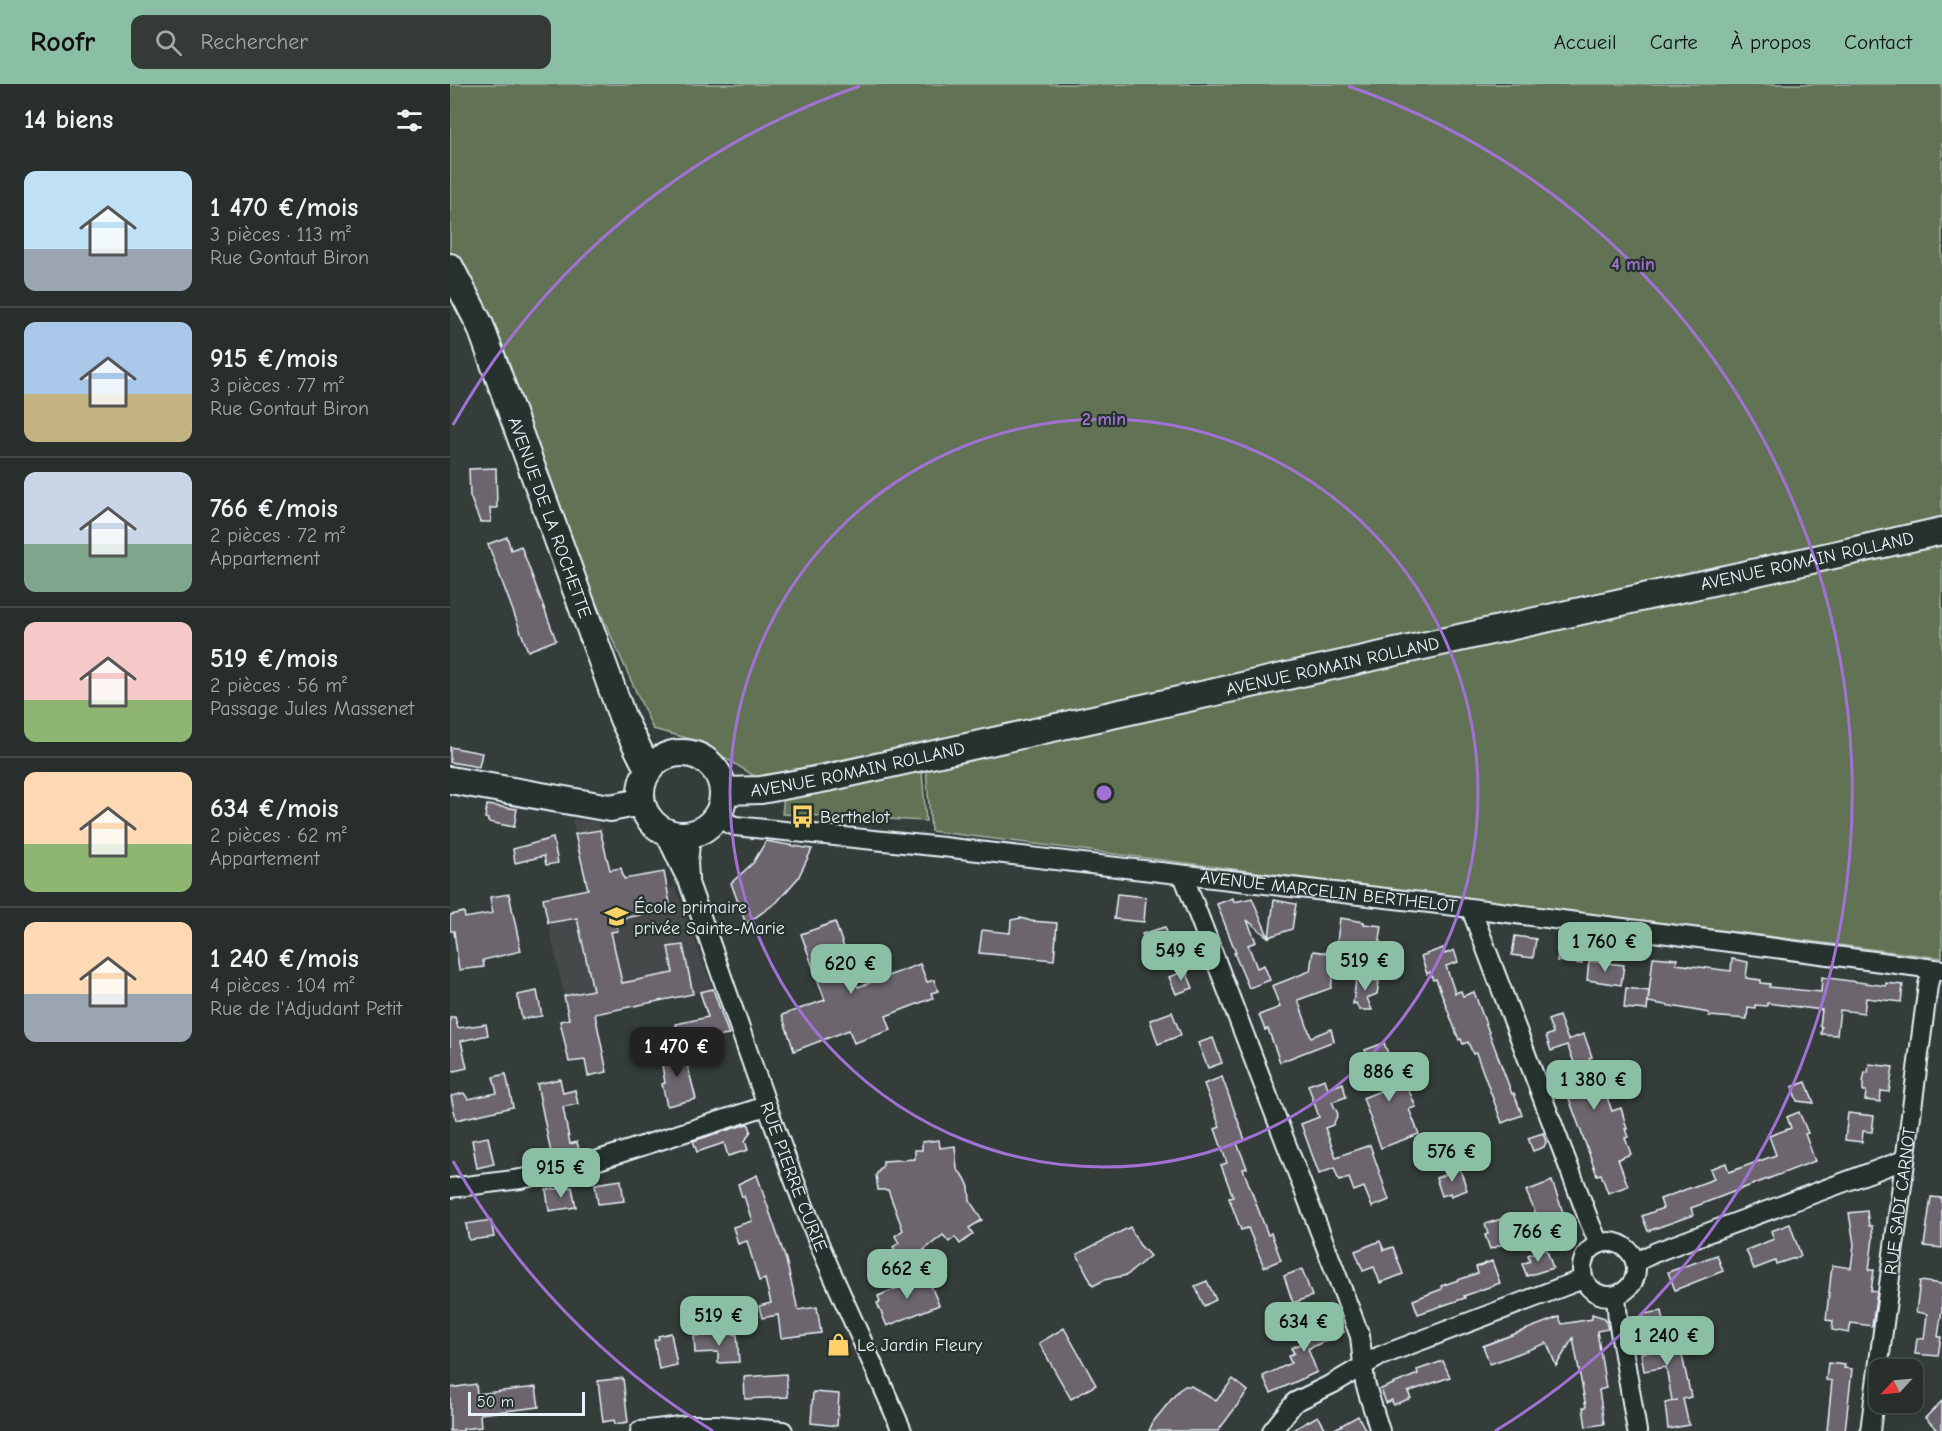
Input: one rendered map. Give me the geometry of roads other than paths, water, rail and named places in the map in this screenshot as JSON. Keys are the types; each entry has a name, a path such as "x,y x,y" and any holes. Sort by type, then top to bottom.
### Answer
{"main road":[{"name":"AVENUE DE LA ROCHETTE","path":"450,267 480,325 623,719 644,761 651,766"},
{"name":"AVENUE ROMAIN ROLLAND","path":"724,791 761,790 827,778 1942,531"},
{"path":"686,753 695,755 718,772 724,791 721,809 716,818 705,829 691,835 672,835 663,831 649,819 641,802 642,783 651,766 667,756 686,753"},
{"path":"450,780 610,808 641,802"}],"street":[{"name":"AVENUE MARCELIN BERTHELOT","path":"716,818 735,826 1183,874 1937,970"},
{"name":"RUE PIERRE CURIE","path":"663,831 689,883 745,1039 766,1106 814,1230 902,1431"},
{"name":"RUE PIERRE CURIE","path":"689,883 688,863 691,835"},
{"path":"1183,874 1359,1336 1365,1383 1380,1431"},
{"path":"1472,909 1599,1244"},
{"name":"RUE SADI CARNOT","path":"1870,1431 1928,985 1937,970"},
{"path":"450,1188 520,1179 584,1165 766,1106"},
{"path":"1636,1262 1656,1252 1904,1160"},
{"path":"1617,1243 1626,1247 1636,1262 1635,1280 1631,1287 1616,1296 1600,1295 1587,1286 1583,1279 1583,1262 1586,1254 1599,1244 1617,1243"},
{"path":"1272,1431 1295,1402 1380,1356 1583,1279"},
{"path":"1616,1296 1637,1431"},
{"path":"640,1431 688,1425 783,1431"}],"place":[{"name":"Berthelot","path":"802,817"},
{"name":"École primaire privée Sainte-Marie","path":"616,917"},
{"name":"Le Jardin Fleury","path":"839,1345"}]}
